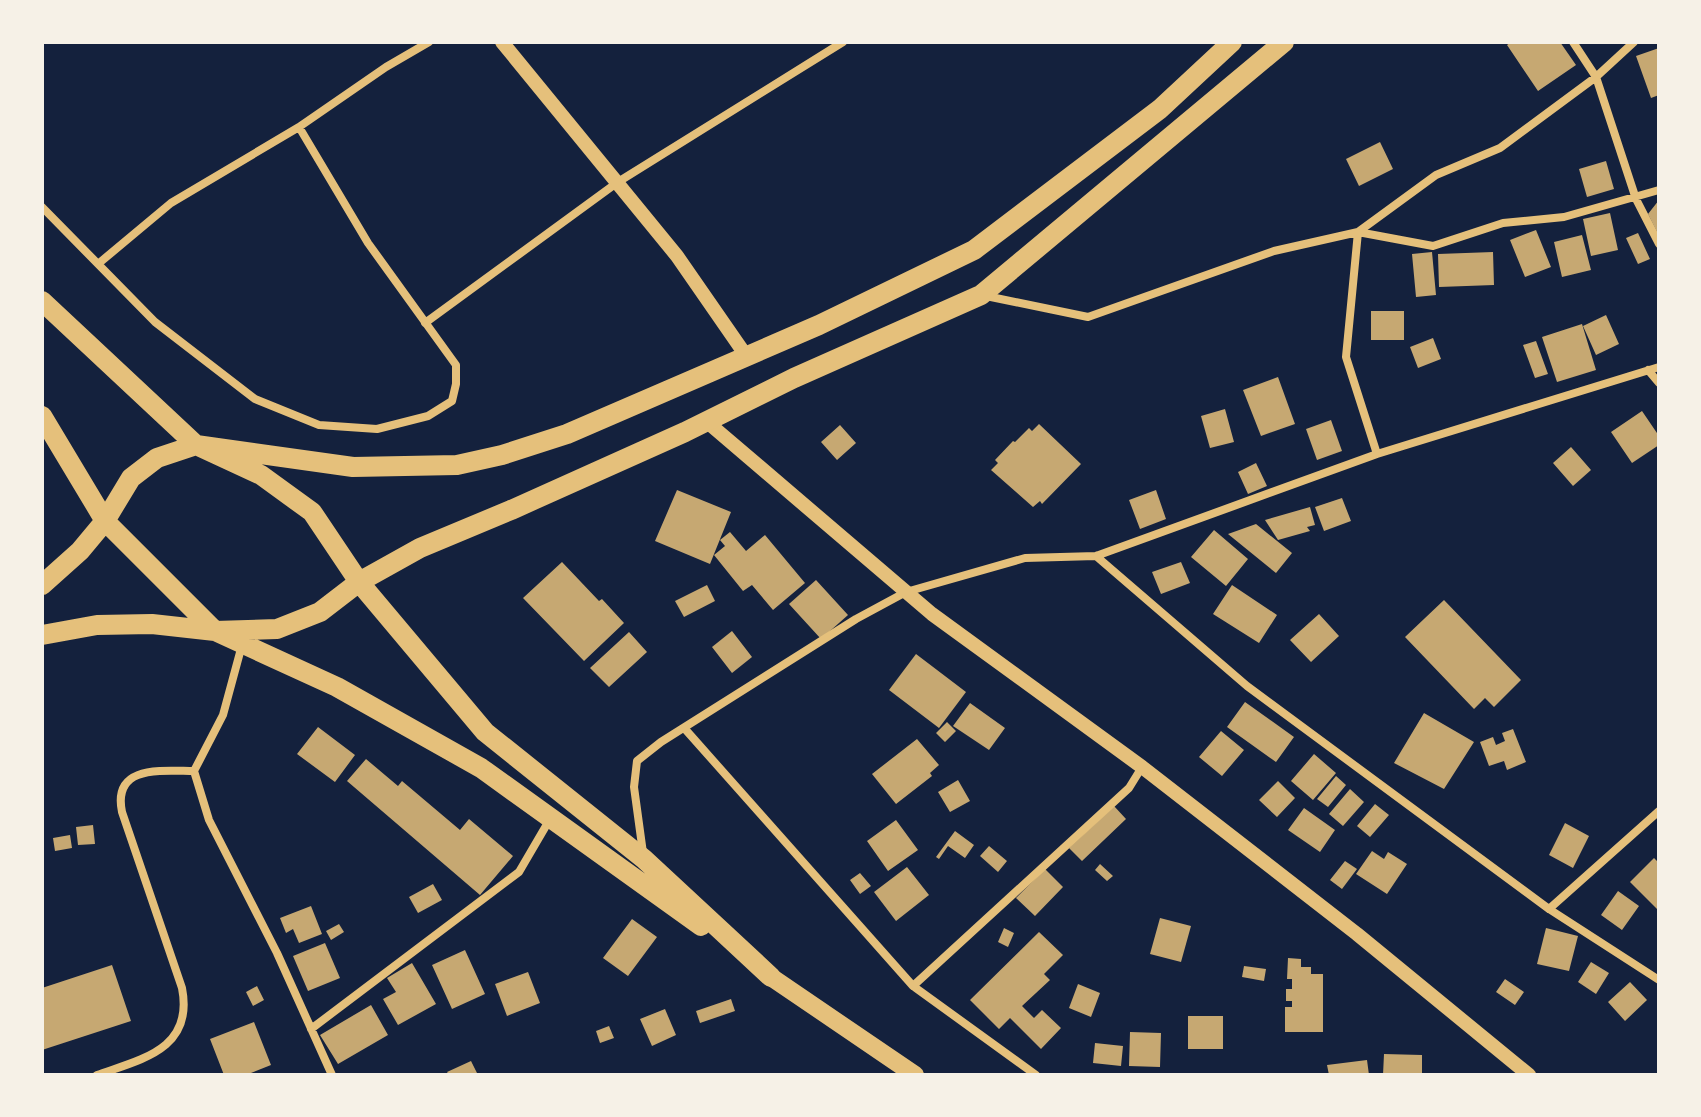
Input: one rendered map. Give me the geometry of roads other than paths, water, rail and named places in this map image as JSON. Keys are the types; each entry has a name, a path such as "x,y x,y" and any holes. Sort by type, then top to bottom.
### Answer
{"highway":[{"path":"42,585 80,551 105,521 131,478 157,458 196,445 353,467 457,465 502,455 567,434 747,357 974,250 1160,109 1232,42"},
{"path":"42,635 97,625 152,624 215,631 277,629 320,612 359,582 420,548 511,510 981,295 1284,42"},
{"path":"42,301 196,445 261,475 312,512 359,582 485,732 644,859 771,977"},
{"path":"42,416 105,521 215,631 337,687 481,768 771,977"}],"main road":[{"path":"771,977 915,1075"}],"street":[{"path":"98,264 171,203 299,127 386,67 429,42"},
{"path":"502,42 677,256 747,357"},
{"path":"425,323 618,182 843,42"},
{"path":"1573,42 1596,77 1636,199 1659,244"},
{"path":"1377,454 1346,357 1358,232 1436,175 1500,148 1596,77 1634,42"},
{"path":"42,207 155,322 255,399 319,425 377,429 428,416 452,401 456,365 368,243 299,127"},
{"path":"981,295 1088,317 1274,251 1358,232 1433,246 1503,223 1564,217 1659,190"},
{"path":"644,859 634,787 637,761 661,742 856,619 906,592 1025,558 1096,556 1377,454 1659,367"},
{"path":"1648,370 1659,383"},
{"path":"706,421 906,592 1142,767 1345,925 1529,1075"},
{"path":"1096,556 1247,686 1549,909 1659,980"},
{"path":"242,645 223,715 194,771 209,820 277,953 332,1075"},
{"path":"685,729 913,986 1036,1075"},
{"path":"913,986 1129,788 1142,767"},
{"path":"97,1075 160,1051 174,1036 182,1017 182,988 122,812 121,797 127,783 139,774 194,771"},
{"path":"1549,909 1659,811"},
{"path":"311,1029 519,872 551,818"}]}
